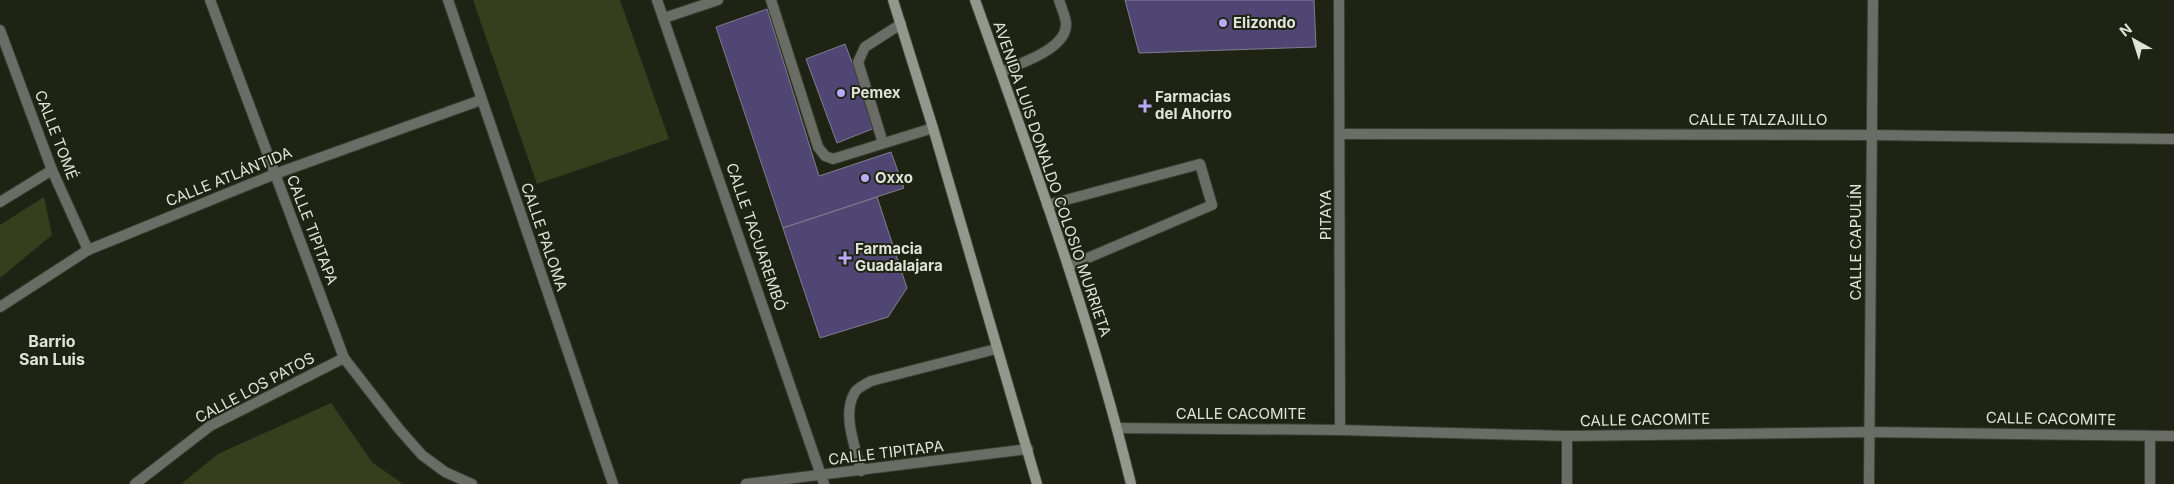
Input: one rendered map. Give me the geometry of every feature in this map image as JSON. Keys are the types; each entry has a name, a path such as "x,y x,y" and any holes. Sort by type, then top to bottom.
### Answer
{"main road":[{"path":"893,0 933,128 996,349 1038,484"},
{"name":"AVENIDA LUIS DONALDO COLOSIO MURRIETA","path":"975,0 1069,266 1117,428 1131,484"}],"street":[{"name":"CALLE TIPITAPA","path":"210,0 344,358 399,429 422,454 445,472 472,484"},
{"name":"CALLE PALOMA","path":"448,0 480,100 613,484"},
{"name":"CALLE TACUAREMBÓ","path":"658,0 824,480"},
{"path":"664,18 718,0"},
{"path":"771,0 821,152 833,159 933,128"},
{"path":"1001,72 1053,47 1061,40 1066,22 1059,0"},
{"name":"PITAYA","path":"1340,0 1340,430"},
{"name":"CALLE CAPULÍN","path":"1869,484 1873,0"},
{"path":"883,143 858,62 865,47 901,24"},
{"name":"CALLE TOMÉ","path":"0,30 52,170 88,250"},
{"name":"CALLE ATLÁNTIDA","path":"0,307 88,250 275,174 480,100"},
{"name":"CALLE TALZAJILLO","path":"1341,134 1871,135 2174,138"},
{"path":"1048,205 1200,164 1212,205 1069,266"},
{"path":"0,202 52,170"},
{"path":"861,472 850,422 849,404 856,390 870,381 996,349"},
{"name":"CALLE LOS PATOS","path":"135,484 210,426 344,358"},
{"name":"CALLE CACOMITE","path":"1117,428 1340,430 1568,436 1870,432 2174,436"},
{"path":"1567,484 1568,436"},
{"path":"2150,436 2150,484"},
{"name":"CALLE TIPITAPA","path":"746,484 824,480 861,472 1028,449"}],"green space":[{"path":"473,0 620,0 669,139 537,184"},
{"path":"44,197 52,235 0,278 0,225"},
{"path":"331,403 372,462 403,484 181,484 218,454"}],"building":[{"name":"Elizondo","path":"1125,0 1314,0 1316,47 1139,53"},
{"path":"767,9 819,176 891,152 904,188 783,228 716,27"},
{"name":"Pemex","path":"845,44 877,127 837,143 806,59"},
{"name":"Farmacia Guadalajara","path":"877,197 907,288 888,317 820,338 783,228"}],"place":[{"name":"Elizondo","path":"1223,23"},
{"name":"Pemex","path":"841,93"},
{"name":"Farmacias del Ahorro","path":"1145,106"},
{"name":"Oxxo","path":"865,178"},
{"name":"Farmacia Guadalajara","path":"845,258"}],"district":[{"name":"Barrio San Luis","path":"52,350"}]}
